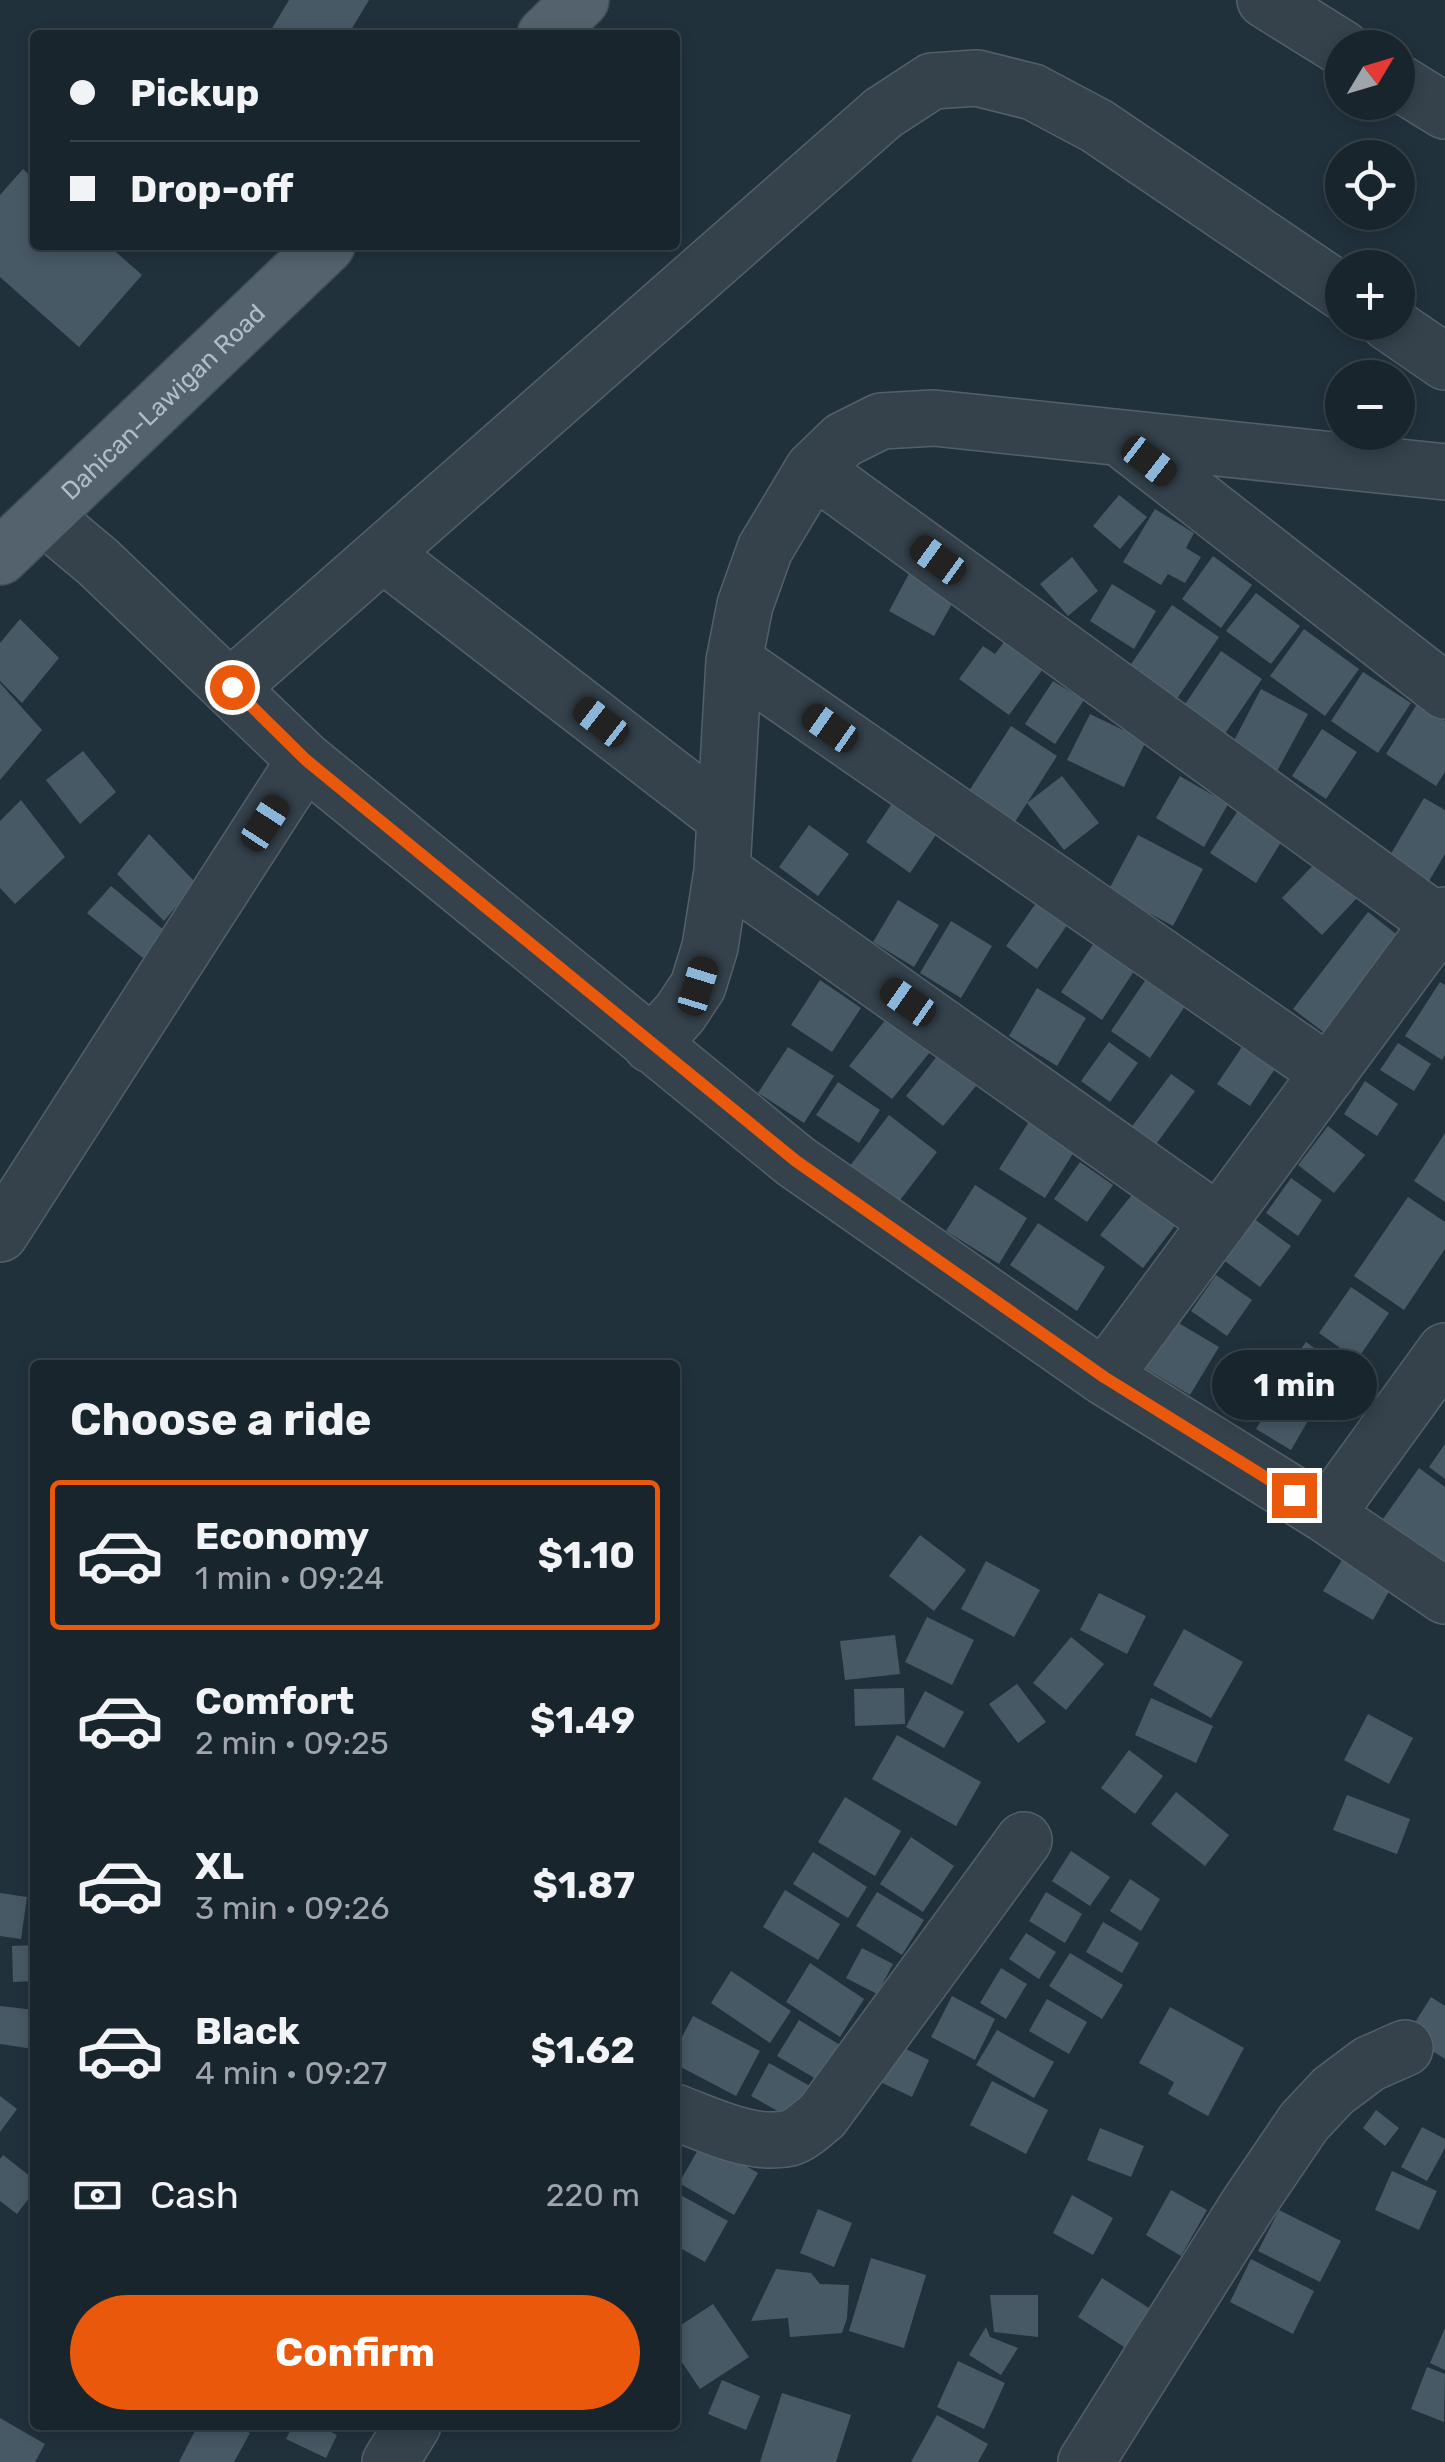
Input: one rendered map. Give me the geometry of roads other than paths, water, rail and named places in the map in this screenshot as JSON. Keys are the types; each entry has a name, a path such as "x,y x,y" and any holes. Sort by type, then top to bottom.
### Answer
{"main road":[{"path":"550,30 581,0"},
{"name":"Dahican-Lawigan Road","path":"0,557 322,250"}],"street":[{"path":"1265,0 1325,37"},
{"path":"232,687 883,113 932,81 977,78 1033,92 1097,126 1325,280"},
{"path":"1415,92 1445,111"},
{"path":"1414,340 1445,362"},
{"path":"652,1045 698,986 710,947 722,871 734,662 745,605 765,550 812,469 843,440 881,421 934,418 1445,472"},
{"path":"1119,438 1445,691"},
{"path":"812,469 1442,919 1104,1377"},
{"path":"43,516 98,562 306,760 796,1161 1104,1377 1326,1515 1445,1596"},
{"path":"384,554 725,818"},
{"path":"734,662 1329,1073"},
{"path":"0,1234 306,760"},
{"path":"722,871 1217,1221"},
{"path":"1326,1515 1445,1351"},
{"path":"680,2114 724,2130 769,2140 794,2138 822,2116 1024,1840"},
{"path":"1086,2462 1304,2122 1368,2064 1405,2048"},
{"path":"390,2462 409,2430"}]}
